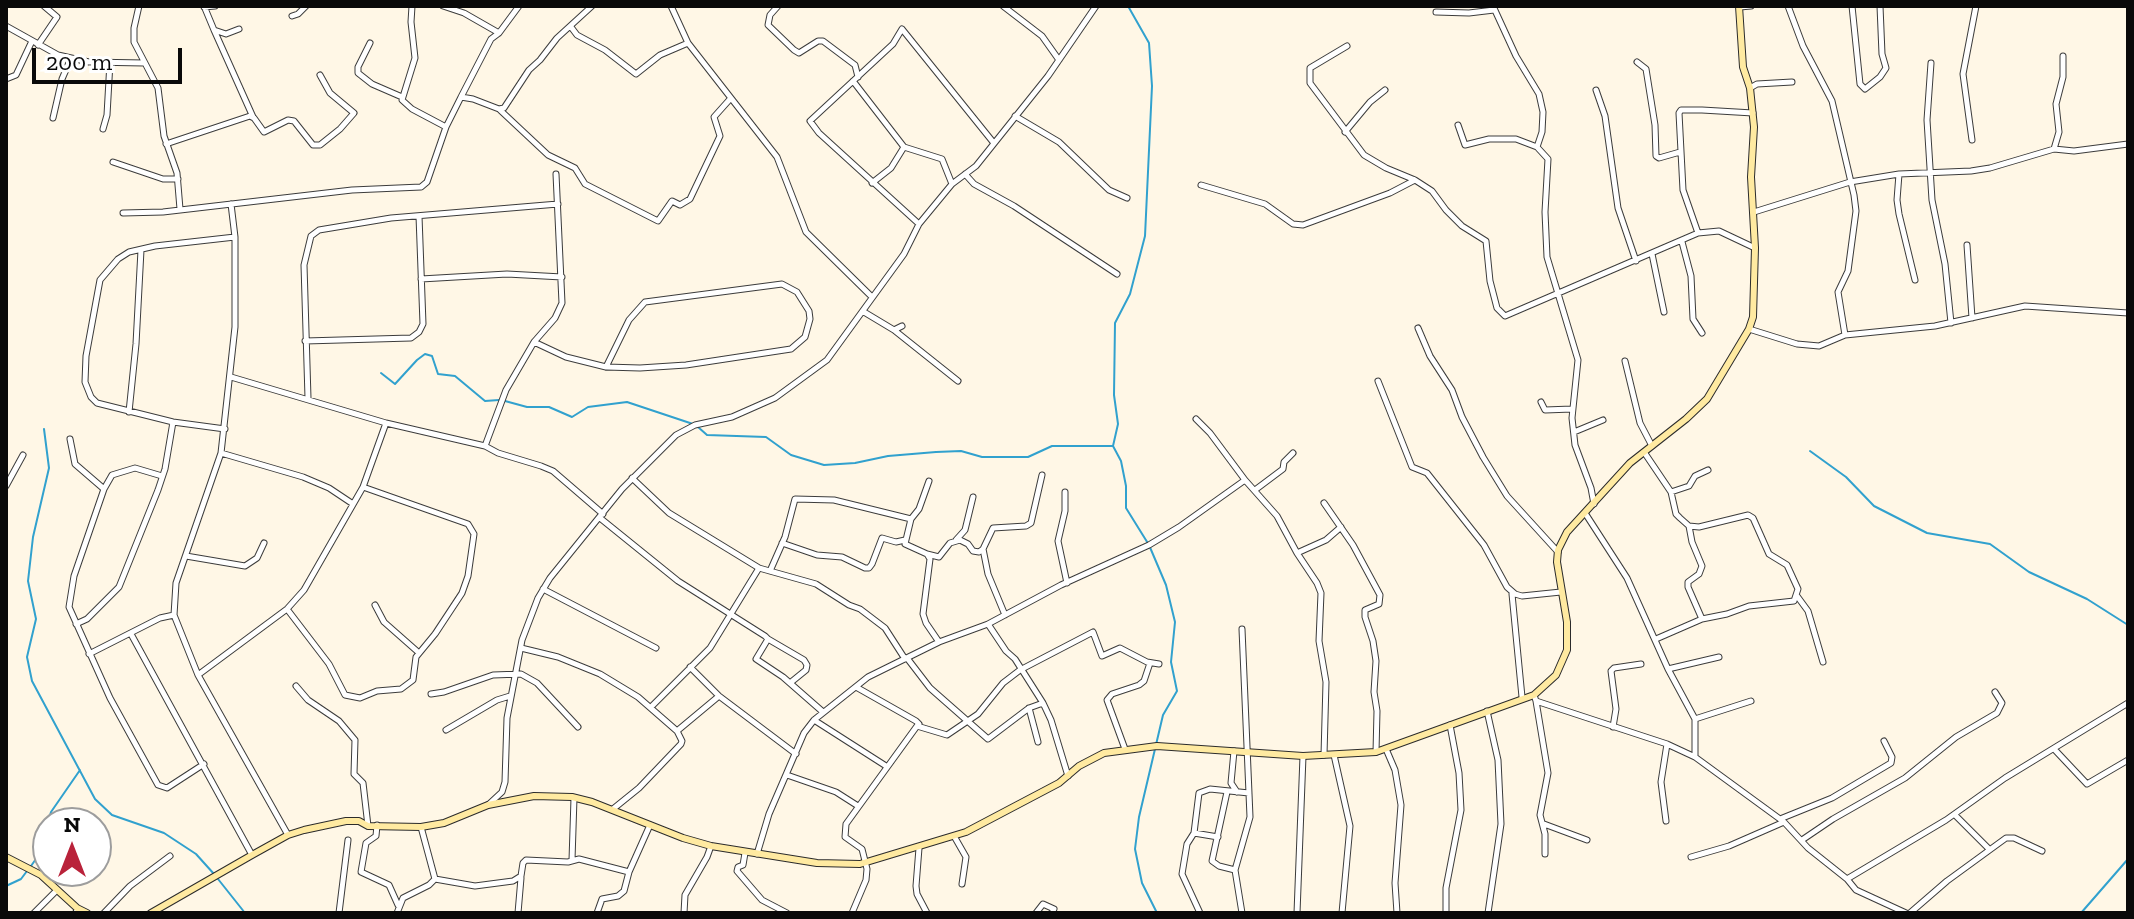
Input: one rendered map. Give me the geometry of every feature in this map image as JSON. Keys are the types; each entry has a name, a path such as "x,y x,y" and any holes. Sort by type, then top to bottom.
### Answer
{"street":[{"path":"6,79 16,75 35,43 57,17 44,6"},
{"path":"139,6 133,35 158,88 166,144 178,179 180,209"},
{"path":"215,6 204,7 254,118 264,132 288,120 294,121 313,145 320,145 340,129 354,113 330,93 320,75"},
{"path":"292,16 306,6"},
{"path":"402,97 415,58 412,6"},
{"path":"443,6 464,13 499,33"},
{"path":"123,213 352,190 421,187 427,182 446,127 491,39 519,6"},
{"path":"499,109 504,108 529,70 592,6"},
{"path":"671,6 688,43 777,157 806,232 872,297"},
{"path":"778,6 770,15 768,25 799,53 823,41 855,65 855,79 904,147 942,159 952,184"},
{"path":"1003,6 1042,36 1059,60"},
{"path":"488,805 502,792 505,782 510,696 529,618 543,589 565,558 632,478 685,429 732,417 761,404 821,367 904,254 919,224 952,184 976,166 1059,60 1096,6"},
{"path":"1535,698 1556,675 1565,658 1568,634 1557,562 1567,532 1630,463 1707,399 1753,317 1753,113 1743,67 1740,6 1751,6"},
{"path":"1788,6 1803,46 1832,101 1856,211 1848,271 1838,292 1845,335"},
{"path":"1852,6 1860,84 1865,89 1886,68 1882,54 1880,6"},
{"path":"1972,140 1963,74 1976,6"},
{"path":"1436,12 1469,13 1494,8 1516,56 1539,94 1543,112 1537,147"},
{"path":"6,26 35,43 71,58 144,63"},
{"path":"571,27 577,35 605,50 636,74 660,55 688,43"},
{"path":"214,30 226,34 239,29"},
{"path":"919,224 819,133 810,121 893,44 902,29 994,143"},
{"path":"370,43 358,73 372,84 402,97 412,109 446,127"},
{"path":"1347,46 1313,66 1310,83 1364,155 1432,191 1462,226 1486,241 1490,281 1501,315 1505,316 1698,233 1719,231 1755,248"},
{"path":"2054,149 2059,132 2056,104 2063,77 2063,56"},
{"path":"53,118 62,79 71,58"},
{"path":"103,129 107,115 110,62"},
{"path":"1637,62 1646,69 1655,125 1656,156 1659,158 1680,152"},
{"path":"1931,63 1927,125 1933,207 1945,264 1951,323"},
{"path":"1750,88 1757,84 1792,82"},
{"path":"1345,132 1370,102 1385,90"},
{"path":"1596,90 1605,116 1618,208 1636,261"},
{"path":"461,97 499,109 548,155 575,168 585,184 658,221 672,201 680,205 690,199 720,136 714,117 731,98"},
{"path":"1698,233 1683,190 1678,117 1681,110 1753,113"},
{"path":"1015,116 1059,142 1109,190 1127,198"},
{"path":"166,144 244,117 254,118"},
{"path":"1458,125 1465,145 1489,139 1516,139 1537,147 1548,159 1545,212 1547,257 1578,360 1572,409 1574,432 1594,505"},
{"path":"1754,212 1850,182 1899,174 1971,171 2054,149 2074,151 2128,144"},
{"path":"872,183 891,168 904,147"},
{"path":"113,162 163,179 178,179"},
{"path":"485,446 506,390 534,342 562,303 556,174"},
{"path":"965,174 974,184 1014,206 1117,274"},
{"path":"1899,174 1899,214 1915,280"},
{"path":"1201,185 1265,204 1293,224 1303,225 1390,193 1415,180"},
{"path":"231,204 235,237 235,327 225,429 221,453 173,593 174,615 198,675 288,835"},
{"path":"308,398 304,265 311,236 331,226 558,204"},
{"path":"305,341 411,338 419,332 423,324 419,216"},
{"path":"225,429 173,422 97,403 85,382 86,356 100,280 118,259 141,249 235,237"},
{"path":"1682,242 1691,276 1693,319 1702,333"},
{"path":"1967,245 1972,318"},
{"path":"129,412 141,249"},
{"path":"1652,254 1664,312"},
{"path":"421,279 507,274 562,277"},
{"path":"534,342 566,357 606,367 686,365 791,349 805,337 809,311 797,292 782,284 645,302 629,320 606,367"},
{"path":"1749,329 1811,346 1827,344 1845,335 1951,323 2025,306 2128,313"},
{"path":"864,312 894,330 958,381"},
{"path":"894,330 902,326"},
{"path":"1418,328 1430,356 1452,390 1483,457 1509,500 1558,552"},
{"path":"1625,361 1640,423 1652,446"},
{"path":"231,377 386,423 485,446 553,471 678,581 804,660 806,670 790,683"},
{"path":"1378,381 1412,467 1427,473 1484,545 1512,593 1522,697"},
{"path":"1541,402 1545,410 1572,409"},
{"path":"1196,419 1277,516 1321,593 1319,641 1326,682 1324,755"},
{"path":"1574,432 1603,420"},
{"path":"76,624 87,619 119,587 162,476 173,422"},
{"path":"198,675 287,609 315,575 363,487 386,423"},
{"path":"70,439 75,464 104,489"},
{"path":"1644,452 1671,492 1676,514 1689,526 1702,566 1699,574 1688,582 1688,587 1702,619"},
{"path":"221,453 303,477 329,488 353,504"},
{"path":"1255,490 1283,469 1284,462 1293,453"},
{"path":"6,486 23,455"},
{"path":"162,476 135,468 112,475 104,489 68,601 89,654 158,785 167,788 204,764"},
{"path":"1671,492 1689,486 1695,476 1708,470"},
{"path":"956,541 960,540 979,552 993,528 1031,523 1042,475"},
{"path":"632,478 669,513 759,568 816,584 860,609 885,628 930,688 988,739 1029,708 1043,703"},
{"path":"757,855 769,814 804,733 823,712 868,677 939,642 988,624 1166,535 1245,480"},
{"path":"929,481 905,540 905,544 927,554 939,557 965,530 973,497"},
{"path":"287,609 329,664 345,695 360,698 377,691 401,689 413,680 418,652 435,634 462,593 468,576 474,534 468,524 363,487"},
{"path":"1065,492 1065,511 1058,541 1067,583"},
{"path":"770,571 795,499 834,500 911,519"},
{"path":"1324,503 1380,595 1379,604 1365,610 1376,661 1376,752"},
{"path":"1585,513 1627,578 1668,669 1695,719 1695,757"},
{"path":"1689,526 1716,525 1748,515 1753,518 1769,554 1787,565 1795,579 1797,596 1808,611 1823,662"},
{"path":"1297,553 1326,540 1341,527"},
{"path":"782,543 817,555 842,557 869,568 882,538 896,542 905,540"},
{"path":"186,556 245,566 257,558 264,543"},
{"path":"983,549 988,574 1005,615"},
{"path":"927,554 930,559 923,614 939,642"},
{"path":"651,707 710,648 759,568"},
{"path":"543,589 656,648"},
{"path":"1512,593 1522,596 1561,592"},
{"path":"1656,639 1702,619 1749,606 1784,604 1794,601 1797,596"},
{"path":"375,605 384,622 418,652"},
{"path":"89,654 160,618 174,615"},
{"path":"988,624 1043,703 1068,776"},
{"path":"1242,629 1250,817 1235,870 1242,913"},
{"path":"917,726 947,735 969,721 991,701 1003,683 1020,670 1093,632 1102,656 1120,648 1150,663 1159,664"},
{"path":"131,634 252,855"},
{"path":"768,639 756,659 823,712"},
{"path":"521,648 558,657 600,674 651,707 677,731 681,744 645,782 613,809"},
{"path":"1668,669 1719,657"},
{"path":"1125,749 1107,700 1112,694 1144,681 1150,663"},
{"path":"1613,727 1616,709 1611,671 1641,664"},
{"path":"690,667 719,696 796,754"},
{"path":"431,694 493,675 516,674 537,683 578,727"},
{"path":"296,686 308,700 339,721 355,740 354,774 363,783 368,826"},
{"path":"852,913 866,880 865,863 862,849 843,832 886,766 919,724 856,687"},
{"path":"1802,840 1905,778 1956,737 1997,713 2002,703 1995,692"},
{"path":"446,730 497,700 510,696"},
{"path":"677,731 719,696"},
{"path":"151,913 288,835 346,821 359,821 368,826 421,827 444,823 488,805 551,795 613,809 711,846 831,865 865,863 954,836 1059,783 1091,758 1125,749 1157,746 1303,756 1376,752 1522,697 1535,698 1667,744 1695,757 1781,821 1864,895 1908,913 2006,838 2014,838 2042,851"},
{"path":"1535,698 1548,773 1540,815 1545,854"},
{"path":"1695,719 1751,701"},
{"path":"1847,879 1955,815 2005,778 2128,703"},
{"path":"1029,708 1038,742"},
{"path":"1487,711 1498,760 1501,824 1488,913"},
{"path":"814,720 886,766"},
{"path":"1446,913 1446,888 1461,810 1459,773 1450,725"},
{"path":"1691,857 1729,846 1832,798 1891,763 1890,751 1884,741"},
{"path":"1666,821 1661,782 1667,744"},
{"path":"1386,749 1395,770 1401,805 1395,883 1397,913"},
{"path":"2055,750 2087,784 2128,760"},
{"path":"1234,751 1231,783 1238,792"},
{"path":"1334,755 1350,826 1342,913"},
{"path":"1297,913 1303,756"},
{"path":"787,775 836,792 858,806"},
{"path":"1200,913 1182,874 1187,844 1194,833 1199,793 1210,789 1249,793"},
{"path":"502,792 511,800"},
{"path":"1227,792 1212,861 1235,870"},
{"path":"572,860 574,798"},
{"path":"1955,815 1989,849"},
{"path":"1543,823 1587,840"},
{"path":"377,824 376,836 366,843 361,872 386,883 394,895 398,910"},
{"path":"597,913 602,899 624,891 650,825"},
{"path":"421,827 435,879"},
{"path":"1194,833 1218,837"},
{"path":"954,836 966,857 962,884"},
{"path":"339,913 348,840"},
{"path":"684,913 685,895 711,846"},
{"path":"919,848 916,886 927,913"},
{"path":"745,853 743,865 737,871 762,900 787,913"},
{"path":"104,913 130,886 170,856"},
{"path":"6,857 32,870"},
{"path":"518,913 521,876 526,860 594,862 629,872"},
{"path":"435,879 475,886 513,881 521,876"},
{"path":"398,910 403,898 435,879"},
{"path":"54,887 77,912 87,913"},
{"path":"34,913 57,890"},
{"path":"394,895 403,898"},
{"path":"1036,913 1043,904 1054,909 1052,913"},
{"path":"169,905 173,913"}],"waterway":[{"path":"1128,6 1149,43 1152,86 1145,236 1130,294 1115,323 1114,395 1118,424 1113,446 1121,461 1126,508 1149,545 1166,585 1175,622 1171,662 1177,691 1163,715 1139,817 1135,849 1142,883 1157,913"},
{"path":"381,373 395,384 425,354 432,356 438,374 455,376 485,401 499,400"},
{"path":"505,401 527,407 549,407 572,417 588,407 627,402 693,424"},
{"path":"698,427 707,435 766,437 791,455 824,465 936,452 961,451 982,457 1028,457 1052,446 1113,446"},
{"path":"44,429 49,468 33,537 28,581 36,619 27,657 32,681 95,799 112,815 164,833 196,854 214,874"},
{"path":"1810,451 1846,477 1874,506 1927,533 1990,544 2029,572 2087,599 2128,625"},
{"path":"31,866 38,856 51,812 80,770"},
{"path":"2081,913 2128,859"},
{"path":"6,886 21,879 27,871"},
{"path":"218,879 245,913"}]}
